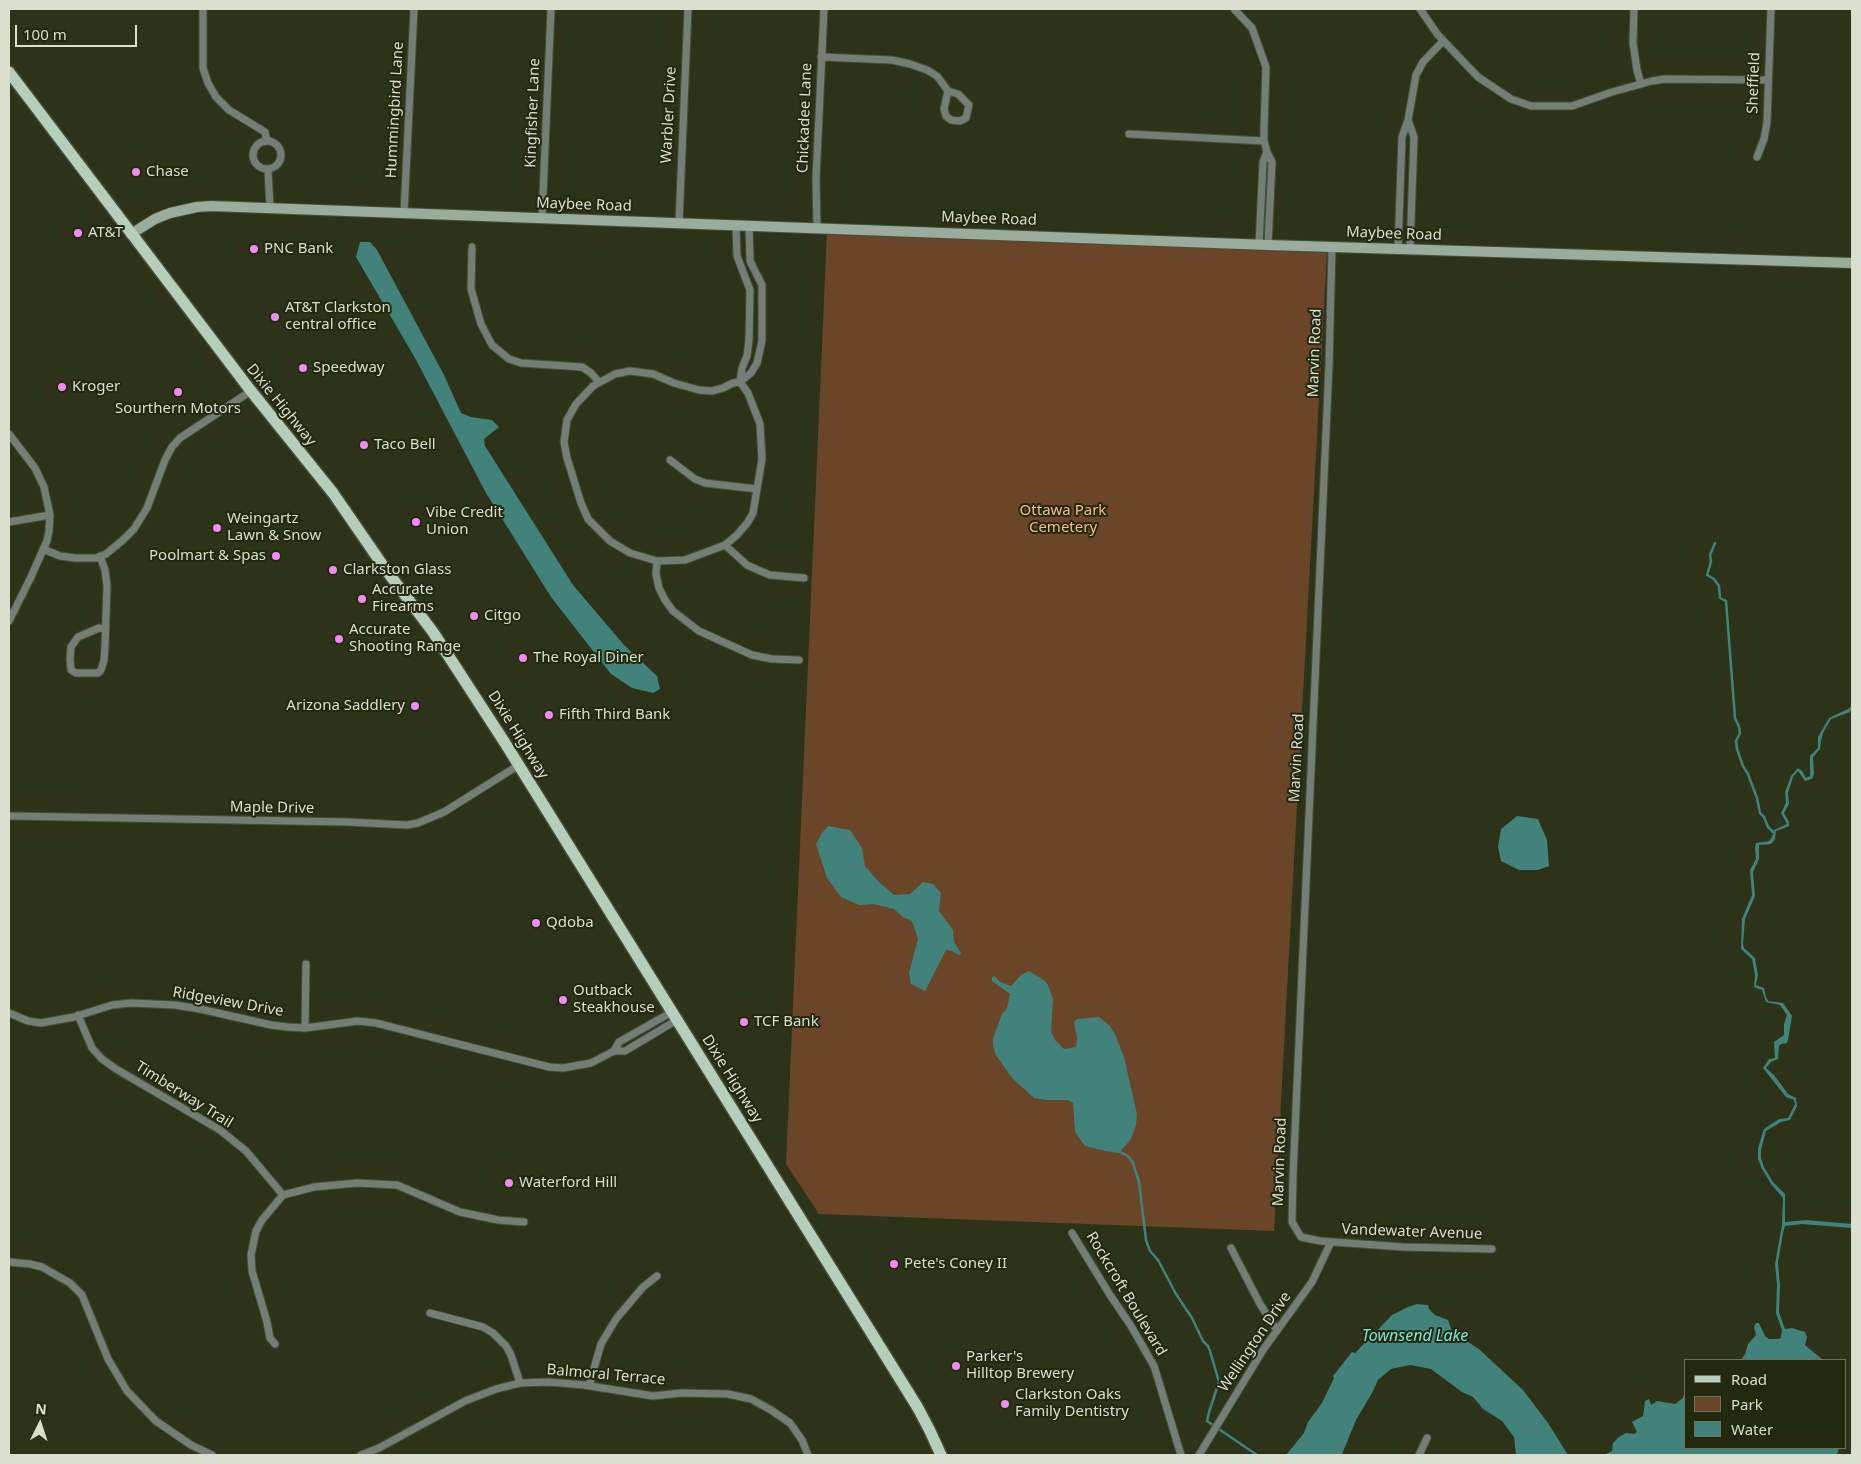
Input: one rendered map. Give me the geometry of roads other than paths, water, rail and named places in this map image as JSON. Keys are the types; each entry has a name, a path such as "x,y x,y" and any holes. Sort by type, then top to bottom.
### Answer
{"main road":[{"name":"Dixie Highway","path":"9,72 251,391 333,493 386,570 434,632 519,765 918,1408 941,1455"},
{"name":"Maybee Road","path":"131,234 155,219 197,206 1264,245 1852,263"}],"street":[{"path":"203,9 204,68 208,83 216,97 229,110 264,132 266,141"},
{"name":"Hummingbird Lane","path":"404,213 414,9"},
{"name":"Kingfisher Lane","path":"542,218 551,9"},
{"name":"Warbler Drive","path":"679,223 688,9"},
{"name":"Chickadee Lane","path":"816,228 816,179 824,9"},
{"path":"1234,9 1252,28 1266,67 1264,141 1272,162 1264,245"},
{"path":"1420,9 1443,40 1478,77 1511,99 1531,106 1572,106 1641,84 1665,79 1768,80"},
{"path":"1634,9 1633,43 1641,84"},
{"name":"Sheffield","path":"1757,157 1764,139 1767,122 1771,9"},
{"path":"1398,249 1402,137 1408,120 1416,75 1423,62 1443,40"},
{"path":"821,57 892,60 927,70 937,76 948,91 958,94 969,105 966,118 960,121 951,120 946,116 944,109 948,91"},
{"path":"1408,120 1414,137 1410,249"},
{"path":"1129,134 1264,141"},
{"path":"266,141 277,145 282,155 278,165 268,170 257,166 253,156 256,146 266,141"},
{"path":"1264,245 1261,192 1263,162 1267,152"},
{"path":"268,170 270,208"},
{"path":"1400,177 1412,178"},
{"path":"1261,192 1270,193"},
{"path":"736,225 737,256 750,290 749,340 740,382 748,394 760,424 762,459 753,513 748,522 726,545 685,560 657,560 630,553 610,541 588,519 578,495 567,458 564,442 567,420 576,404 593,386 615,374 630,371 653,374 674,383 699,390 712,390 740,382 751,373 757,363 762,341 762,285 750,262 748,225"},
{"path":"472,247 471,289 481,324 492,345 509,358 521,363 582,367 599,382"},
{"name":"Marvin Road","path":"1331,1242 1301,1237 1292,1222 1292,1213 1332,247"},
{"path":"740,266 750,262"},
{"path":"749,340 762,341"},
{"path":"43,549 60,556 75,558 100,556 123,540 134,529 147,508 165,460 180,438 251,391"},
{"path":"9,434 35,468 44,487 50,515 49,531 43,549 9,621"},
{"path":"670,460 695,479 705,483 757,489"},
{"path":"9,522 50,515"},
{"path":"726,545 747,565 758,570 770,575 804,578"},
{"path":"100,556 105,570 107,586 104,660 98,673 76,673 71,670 71,647 78,637 99,628 105,629"},
{"path":"657,560 656,574 659,588 665,600 673,611 699,631 752,655 772,659 799,660"},
{"name":"Maple Drive","path":"9,816 348,822 407,825 418,823 444,812 519,765"},
{"path":"305,1028 306,964"},
{"name":"Ridgeview Drive","path":"10,1016 41,1023 58,1021 112,1005 154,1003 200,1009 271,1025 305,1028 358,1021 376,1022 549,1068 563,1068 591,1063 614,1050 619,1042 675,1016"},
{"name":"Timberway Trail","path":"78,1015 92,1048 102,1059 220,1130 246,1151 283,1194"},
{"path":"275,1344 270,1338 252,1271 251,1255 256,1232 262,1220 283,1194 328,1185 357,1183 390,1184 420,1194 460,1212 498,1220 524,1222"},
{"name":"Rockcroft Boulevard","path":"1072,1233 1154,1366 1180,1455"},
{"name":"Vandewater Avenue","path":"1331,1242 1403,1247 1492,1249"},
{"name":"Wellington Drive","path":"1198,1455 1277,1330 1312,1282 1331,1242"},
{"path":"1231,1248 1260,1304 1277,1330"},
{"path":"9,1262 42,1267 70,1283 82,1295 108,1359 127,1390 156,1421 191,1445 212,1455"},
{"path":"589,1386 601,1344 616,1320 643,1287 657,1276"},
{"path":"430,1313 483,1327 493,1332 506,1346 511,1355 520,1383"},
{"name":"Balmoral Terrace","path":"361,1455 379,1448 465,1400 520,1383 549,1382 652,1396 728,1394 751,1400 771,1410 790,1423 802,1440 808,1455"},
{"path":"1420,1455 1427,1438"}],"water":[{"path":"360,242 370,242 377,250 444,375 461,413 471,417 492,420 499,427 484,439 485,446 573,585 624,645 657,676 660,689 653,693 632,688 611,674 551,597 486,493 415,358 356,257"},
{"path":"1852,706 1850,712 1831,719 1823,733 1820,749 1813,757 1814,774 1812,779 1805,781 1798,771 1793,777 1788,793 1789,804 1784,813 1789,826 1776,831 1775,839 1771,844 1759,845 1759,859 1753,872 1755,896 1745,919 1743,944 1744,948 1755,958 1758,975 1756,985 1764,988 1768,1001 1783,1003 1792,1016 1787,1043 1779,1046 1778,1059 1771,1062 1766,1068 1774,1075 1788,1094 1796,1098 1797,1106 1790,1120 1781,1122 1766,1131 1761,1150 1764,1167 1773,1182 1785,1194 1785,1222 1806,1220 1852,1224 1852,1228 1802,1224 1785,1226 1783,1233 1778,1262 1780,1286 1779,1312 1785,1329 1792,1328 1805,1332 1807,1337 1805,1345 1822,1359 1742,1359 1748,1344 1756,1335 1754,1327 1756,1323 1759,1323 1765,1336 1769,1339 1779,1339 1781,1337 1782,1330 1776,1313 1777,1285 1775,1264 1782,1225 1783,1198 1771,1184 1762,1169 1758,1159 1758,1148 1764,1129 1779,1119 1788,1118 1795,1104 1794,1100 1786,1097 1763,1068 1769,1059 1775,1058 1774,1042 1784,1035 1784,1024 1787,1015 1780,1005 1766,1002 1762,990 1754,987 1755,975 1752,959 1741,949 1742,919 1752,895 1750,870 1756,859 1756,843 1769,841 1774,830 1787,824 1781,813 1786,803 1785,792 1791,776 1798,768 1806,778 1810,776 1810,756 1818,748 1818,737 1829,718"},
{"path":"1517,816 1538,819 1547,840 1549,866 1538,870 1519,870 1501,861 1498,847 1501,829"},
{"path":"828,826 850,830 862,848 865,866 894,895 910,894 923,882 933,884 941,893 939,911 953,930 954,942 961,953 959,955 946,950 925,991 911,984 909,973 918,939 912,921 903,917 894,909 874,904 859,905 841,897 827,878 816,844"},
{"path":"1029,971 1048,985 1053,999 1051,1031 1055,1040 1064,1049 1076,1047 1077,1038 1074,1022 1077,1019 1099,1017 1110,1026 1115,1034 1124,1057 1137,1114 1136,1125 1131,1139 1119,1153 1085,1146 1075,1132 1073,1103 1068,1100 1034,1098 1012,1078 996,1055 993,1038 1002,1014 1007,1008 1010,994 992,981 992,977 995,976 1000,982 1011,986 1021,975"},
{"name":"Townsend Lake","path":"1417,1304 1428,1305 1435,1315 1448,1320 1452,1331 1480,1350 1523,1390 1548,1423 1568,1455 1516,1455 1514,1437 1502,1421 1483,1409 1473,1397 1462,1392 1431,1369 1410,1365 1391,1369 1378,1380 1356,1420 1342,1454 1286,1455 1304,1433 1308,1422 1322,1403 1334,1378 1333,1376 1352,1352 1355,1353 1392,1315"},
{"path":"1684,1394 1684,1449 1839,1449 1837,1455 1604,1455 1612,1451 1613,1443 1619,1437 1626,1433 1634,1434 1637,1432 1632,1422 1643,1416 1645,1401 1649,1399 1651,1405 1657,1401 1675,1404 1683,1398"}],"waterway":[{"path":"1715,543 1710,555 1711,562 1707,575 1714,579 1719,586 1720,598 1726,601 1735,718 1740,733 1736,741 1737,749 1757,798 1760,813 1773,832"},
{"path":"1120,1152 1128,1156 1133,1163 1139,1182 1146,1240 1150,1251 1158,1260 1210,1351 1219,1382 1207,1421 1257,1455"}],"place":[{"name":"Chase","path":"136,172"},
{"name":"AT&T","path":"78,233"},
{"name":"PNC Bank","path":"254,249"},
{"name":"AT&T Clarkston central office","path":"275,317"},
{"name":"Speedway","path":"303,368"},
{"name":"Kroger","path":"62,387"},
{"name":"Sourthern Motors","path":"178,392"},
{"name":"Taco Bell","path":"364,445"},
{"name":"Vibe Credit Union","path":"416,522"},
{"name":"Weingartz Lawn & Snow","path":"217,528"},
{"name":"Poolmart & Spas","path":"276,556"},
{"name":"Clarkston Glass","path":"333,570"},
{"name":"Accurate Firearms","path":"362,599"},
{"name":"Citgo","path":"474,616"},
{"name":"Accurate Shooting Range","path":"339,639"},
{"name":"The Royal Diner","path":"523,658"},
{"name":"Arizona Saddlery","path":"415,706"},
{"name":"Fifth Third Bank","path":"549,715"},
{"name":"Qdoba","path":"536,923"},
{"name":"Outback Steakhouse","path":"563,1000"},
{"name":"TCF Bank","path":"744,1022"},
{"name":"Waterford Hill","path":"509,1183"},
{"name":"Pete's Coney II","path":"894,1264"},
{"name":"Parker's Hilltop Brewery","path":"956,1366"},
{"name":"Clarkston Oaks Family Dentistry","path":"1005,1404"}],"park label":[{"name":"Ottawa Park Cemetery","path":"1063,520"}]}
